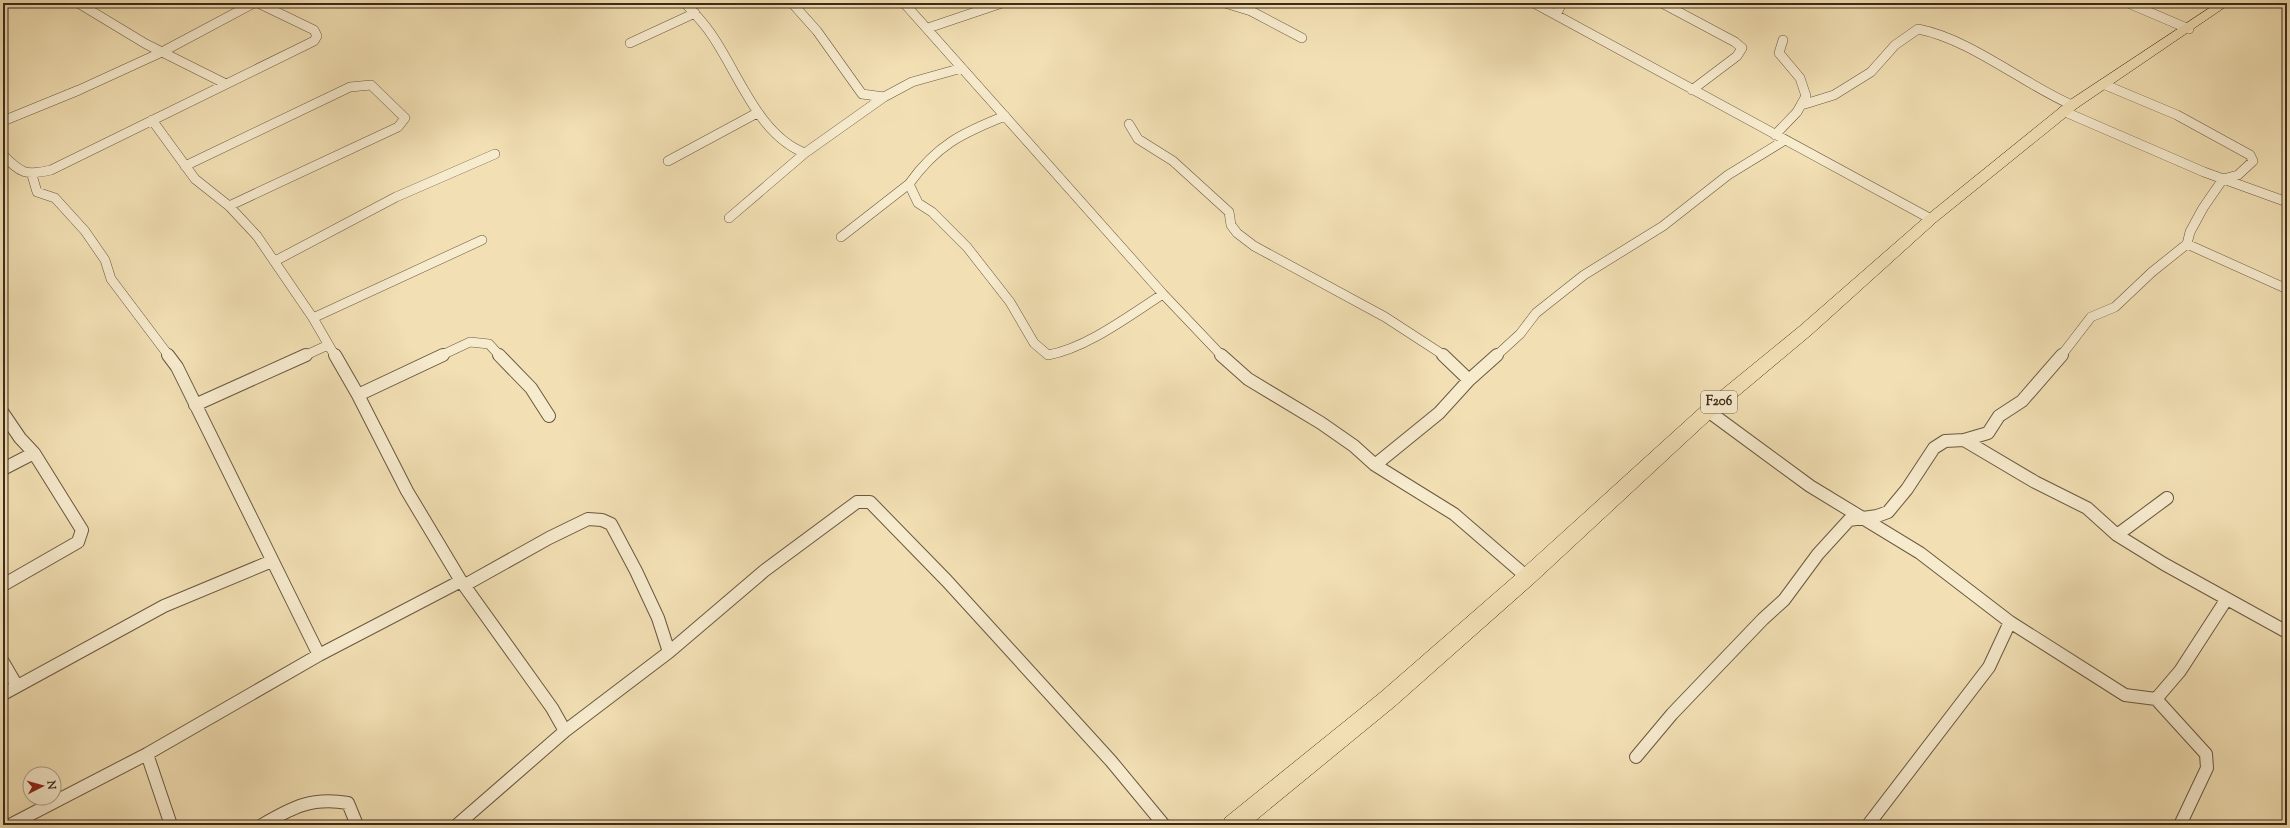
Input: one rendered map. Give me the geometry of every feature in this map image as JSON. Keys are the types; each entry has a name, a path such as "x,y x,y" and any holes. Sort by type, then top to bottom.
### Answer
{"main road":[{"name":"F206","path":"1233,825 1388,699 1527,577 1708,411 1806,330 1931,219 1943,211 2068,108 2225,3"}],"street":[{"path":"3,121 79,90 162,52 254,3"},
{"path":"3,154 23,174 32,175 51,170 314,41 317,36 314,30 258,3"},
{"path":"685,3 709,31 757,113 786,142 796,150 805,152"},
{"path":"792,3 817,31 862,94 884,97"},
{"path":"904,3 928,28 1163,294 1223,357 1248,379 1321,423 1354,446 1375,465 1454,514 1527,577"},
{"path":"928,28 1002,3"},
{"path":"1225,3 1251,11 1302,38"},
{"path":"1534,3 1931,219"},
{"path":"1556,15 1562,3"},
{"path":"1662,3 1735,42 1742,48 1737,56 1692,90"},
{"path":"2128,3 2188,29"},
{"path":"84,4 162,52 226,84"},
{"path":"630,43 695,13"},
{"path":"1775,135 1805,104 1834,95 1871,72 1894,45 1918,29 1932,31 1966,46 2049,94 2068,108 2223,179 2287,202"},
{"path":"1783,40 1779,53 1800,78 1806,91 1805,104"},
{"path":"728,218 805,152 884,97 912,82 962,68"},
{"path":"1636,756 1672,714 1763,619 1784,600 1818,554 1849,520 1866,518 1888,512 1907,489 1934,448 1945,441 1964,440 1988,433 1999,416 2022,401 2055,364 2090,316 2115,307 2152,272 2187,244 2190,232 2203,208 2223,179 2238,175 2252,161 2250,155 2177,115 2103,84"},
{"path":"185,166 350,87 371,85 405,118 398,127 229,206"},
{"path":"668,161 757,113"},
{"path":"841,237 909,184 916,174 956,138 973,128 1005,116"},
{"path":"152,120 195,179 229,206 257,236 275,261 313,318 358,395 407,490 463,583 552,708 565,731"},
{"path":"1129,124 1138,139 1173,161 1194,183 1229,212 1231,225 1237,233 1254,246 1373,310 1423,341 1459,367 1469,380"},
{"path":"1375,465 1439,413 1469,380 1520,334 1536,313 1571,287 1584,275 1663,226 1728,175 1785,140"},
{"path":"275,261 396,197 495,154"},
{"path":"32,175 37,192 55,198 85,231 105,260 111,279 177,367 319,655"},
{"path":"909,184 918,203 932,212 967,247 1010,302 1034,343 1048,355 1059,354 1098,334 1163,294"},
{"path":"313,318 482,240"},
{"path":"2187,244 2287,289"},
{"path":"358,395 470,342 479,342 489,344 537,397 546,408 549,416"},
{"path":"195,405 328,345"},
{"path":"1708,411 1810,486 1866,518 1920,553 2010,622 2125,695 2156,699 2206,754 2207,768 2180,825"},
{"path":"3,413 20,438 34,453 82,530 78,542 3,584"},
{"path":"1964,440 1997,461 2087,508 2117,534 2226,600 2287,632"},
{"path":"3,469 34,453"},
{"path":"2117,534 2167,498"},
{"path":"457,825 565,731 669,652 764,571 857,502 870,502 1006,644 1033,677 1112,761 1164,825"},
{"path":"10,825 147,754 319,655 588,519 602,520 611,524 642,580 661,623 669,652"},
{"path":"3,694 164,606 272,561"},
{"path":"2156,699 2180,671 2226,600"},
{"path":"1868,825 1989,667 2010,622"},
{"path":"3,662 17,686"},
{"path":"147,754 171,825"},
{"path":"262,825 302,803 328,799 348,803 356,825"}]}
